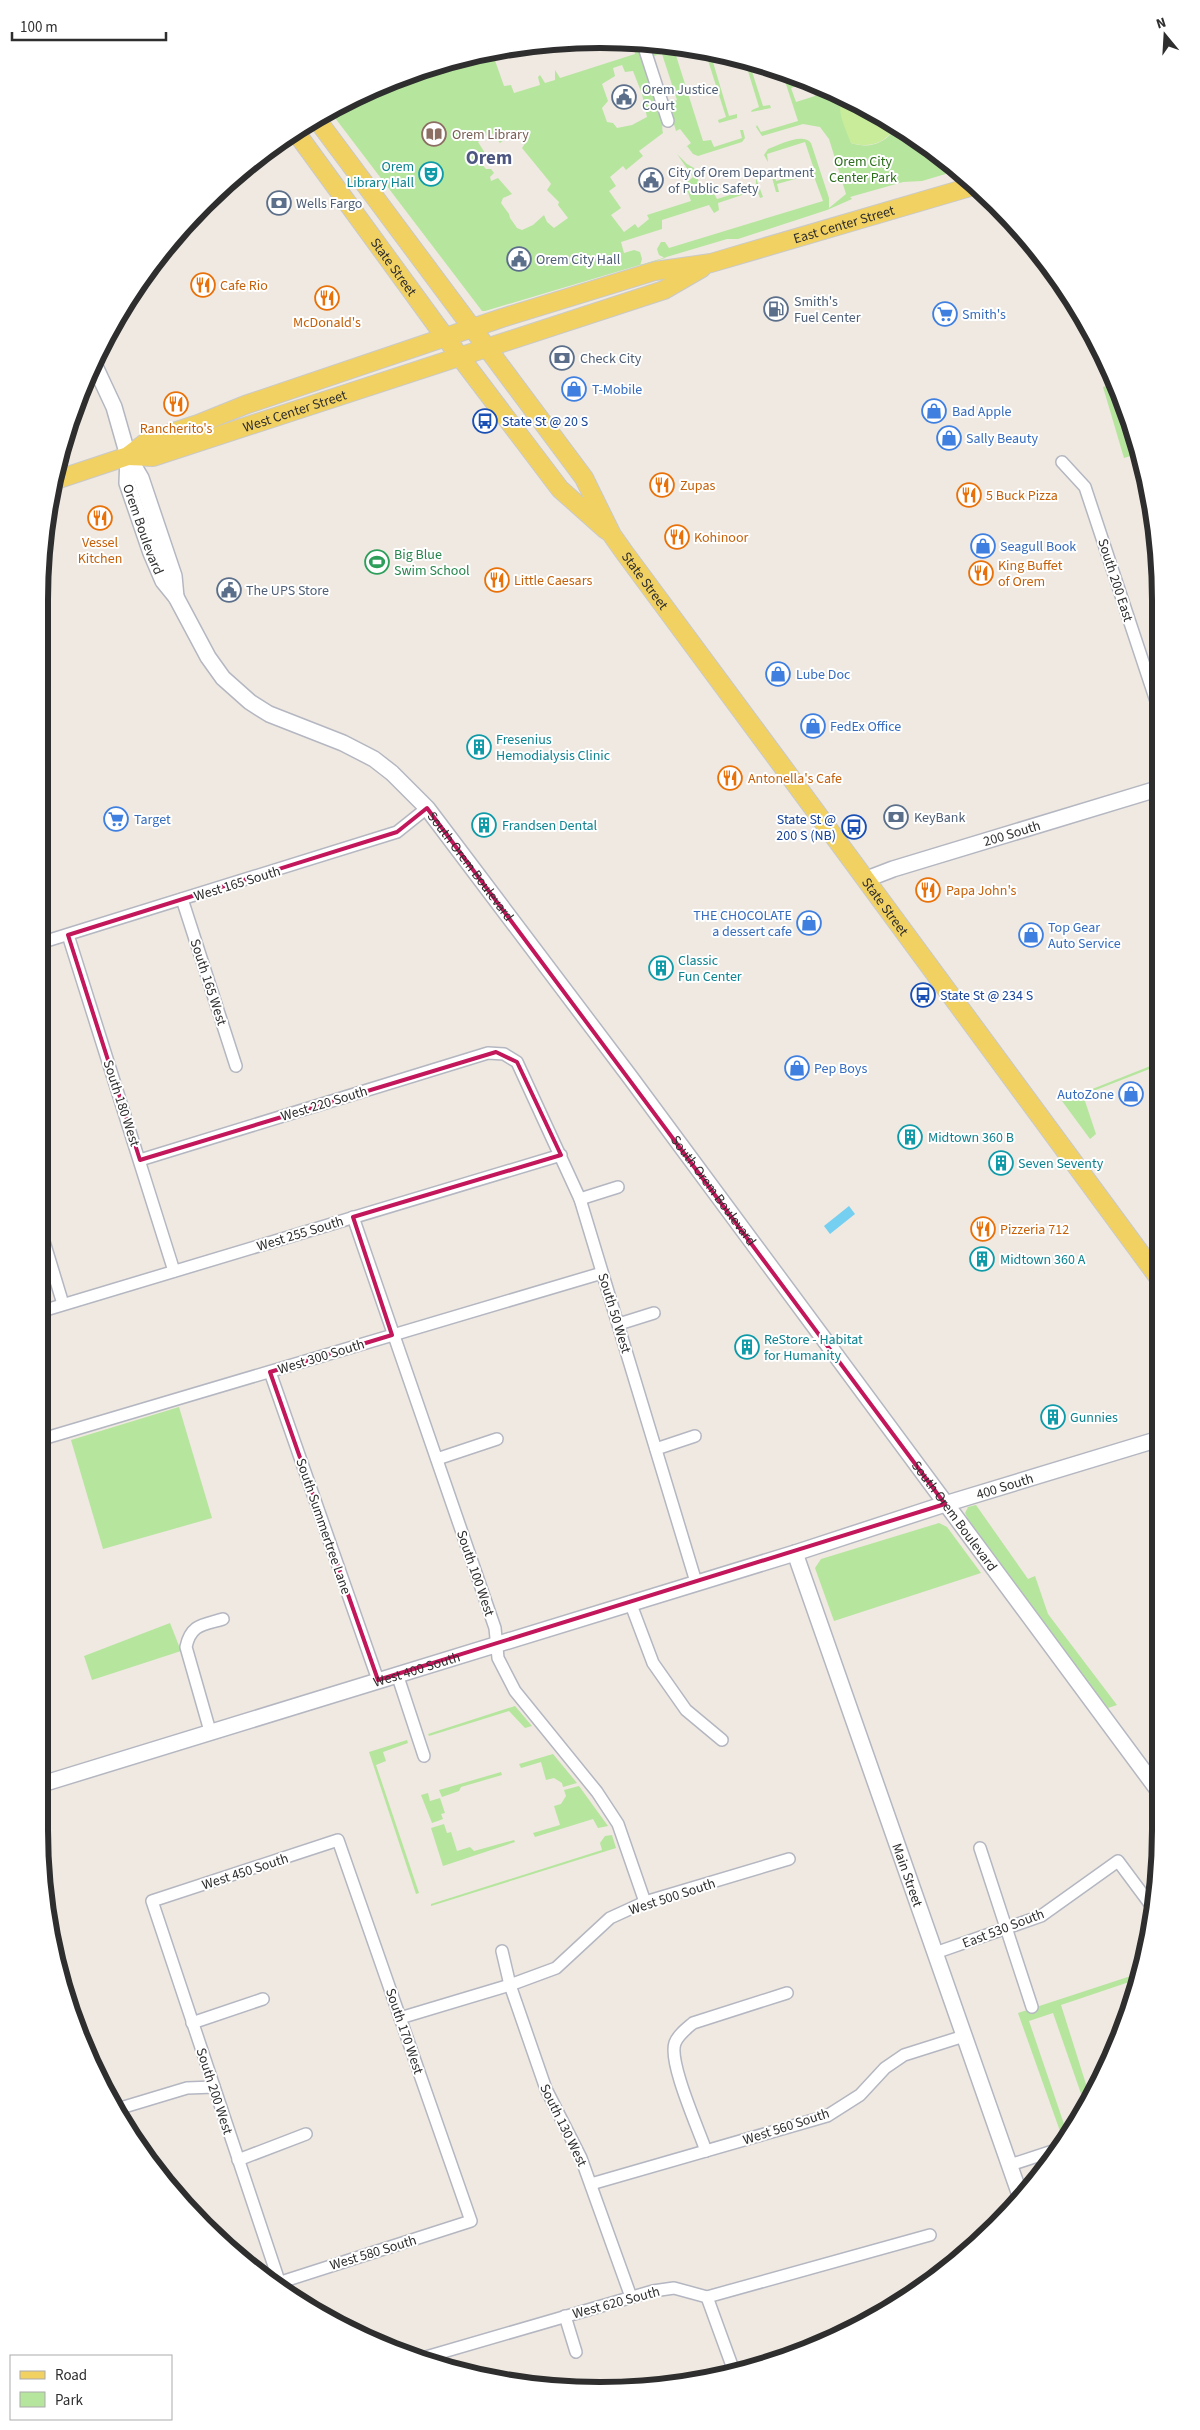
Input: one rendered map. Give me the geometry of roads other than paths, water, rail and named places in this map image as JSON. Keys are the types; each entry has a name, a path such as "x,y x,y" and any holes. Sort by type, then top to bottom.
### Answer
{"main road":[{"name":"State Street","path":"320,124 584,478 612,535 867,879 961,1012 1152,1269"},
{"name":"State Street","path":"299,137 459,357 560,488 612,535"},
{"name":"East Center Street","path":"473,328 655,271 711,263 967,188"},
{"name":"East Center Street","path":"488,348 664,290 711,263"},
{"name":"West Center Street","path":"61,480 128,456 148,440 473,328"},
{"name":"West Center Street","path":"128,456 153,457 488,348"}],"street":[{"path":"645,50 668,121"},
{"name":"Orem Boulevard","path":"97,372 111,401 128,456 127,483 146,541 163,581 176,597 208,657"},
{"name":"South 200 East","path":"1062,462 1085,487 1152,689"},
{"name":"South Orem Boulevard","path":"208,657 223,678 250,702 288,723 343,743 374,759 392,773 427,808 630,1077 1152,1782"},
{"name":"200 South","path":"867,879 893,869 1152,791"},
{"name":"West 165 South","path":"48,941 397,832 427,808"},
{"name":"South 165 West","path":"182,899 236,1066"},
{"name":"South 180 West","path":"68,935 174,1271"},
{"name":"West 220 South","path":"140,1160 488,1053 508,1056"},
{"name":"South 50 West","path":"508,1056 517,1062 580,1199 696,1582"},
{"name":"West 255 South","path":"48,1309 561,1155"},
{"path":"580,1199 618,1187"},
{"name":"South 100 West","path":"353,1217 392,1335 495,1628 498,1658 515,1690 597,1792 618,1824 645,1902"},
{"path":"48,1255 63,1304"},
{"name":"West 300 South","path":"48,1437 602,1273"},
{"path":"618,1324 654,1313"},
{"name":"South Summertree Lane","path":"270,1372 378,1680"},
{"path":"656,1449 694,1436"},
{"path":"437,1459 497,1440"},
{"name":"400 South","path":"795,1553 945,1504 1152,1440"},
{"name":"West 400 South","path":"48,1782 630,1602 795,1553"},
{"name":"Main Street","path":"795,1553 1018,2190"},
{"path":"630,1602 653,1663 686,1710 722,1740"},
{"path":"210,1731 186,1647 189,1634 199,1626 223,1619"},
{"path":"397,1674 424,1756"},
{"name":"West 450 South","path":"152,1901 338,1840"},
{"name":"South 170 West","path":"338,1840 471,2221"},
{"path":"980,1848 1032,2007"},
{"name":"West 500 South","path":"400,2018 510,1985 556,1968 610,1918 645,1902 789,1859"},
{"name":"East 530 South","path":"935,1953 1041,1916 1118,1861 1148,1901"},
{"name":"South 200 West","path":"152,1901 275,2276"},
{"name":"South 130 West","path":"502,1951 510,1985 546,2089 592,2184 631,2297"},
{"path":"706,2151 674,2060 675,2044 683,2032 693,2023 787,1993"},
{"path":"192,2023 263,1999"},
{"name":"West 560 South","path":"592,2184 827,2116 860,2095 885,2068 904,2055 964,2036"},
{"path":"123,2107 187,2088 214,2086"},
{"path":"238,2160 306,2134"},
{"path":"1010,2165 1048,2153"},
{"name":"West 580 South","path":"282,2281 471,2221"},
{"path":"732,2366 707,2297 930,2235"},
{"name":"West 620 South","path":"430,2356 662,2288 674,2288 707,2297"},
{"path":"565,2316 576,2352"}],"water":[{"path":"849,1206 855,1214 830,1234 824,1226"}],"place":[{"name":"Orem Justice Court","path":"624,97"},
{"name":"Orem Library","path":"434,134"},
{"name":"Orem Library Hall","path":"431,174"},
{"name":"City of Orem Department of Public Safety","path":"651,180"},
{"name":"Wells Fargo","path":"279,203"},
{"name":"Orem City Hall","path":"519,259"},
{"name":"Cafe Rio","path":"203,285"},
{"name":"McDonald's","path":"327,298"},
{"name":"Smith's Fuel Center","path":"776,309"},
{"name":"Smith's","path":"945,314"},
{"name":"Check City","path":"562,358"},
{"name":"T-Mobile","path":"574,389"},
{"name":"Rancherito's","path":"176,404"},
{"name":"Bad Apple","path":"934,411"},
{"name":"State St @ 20 S","path":"485,421"},
{"name":"Sally Beauty","path":"949,438"},
{"name":"Zupas","path":"662,485"},
{"name":"5 Buck Pizza","path":"969,495"},
{"name":"Vessel Kitchen","path":"100,518"},
{"name":"Kohinoor","path":"677,537"},
{"name":"Seagull Book","path":"983,546"},
{"name":"Big Blue Swim School","path":"377,562"},
{"name":"King Buffet of Orem","path":"981,573"},
{"name":"Little Caesars","path":"497,580"},
{"name":"The UPS Store","path":"229,590"},
{"name":"Lube Doc","path":"778,674"},
{"name":"FedEx Office","path":"813,726"},
{"name":"Fresenius Hemodialysis Clinic","path":"479,747"},
{"name":"Antonella's Cafe","path":"730,778"},
{"name":"KeyBank","path":"896,817"},
{"name":"Target","path":"116,819"},
{"name":"Frandsen Dental","path":"484,825"},
{"name":"State St @ 200 S (NB)","path":"854,827"},
{"name":"Papa John's","path":"928,890"},
{"name":"THE CHOCOLATE a dessert cafe","path":"809,923"},
{"name":"Top Gear Auto Service","path":"1031,935"},
{"name":"Classic Fun Center","path":"661,968"},
{"name":"State St @ 234 S","path":"923,995"},
{"name":"Pep Boys","path":"797,1068"},
{"name":"AutoZone","path":"1131,1094"},
{"name":"Midtown 360 B","path":"910,1137"},
{"name":"Seven Seventy","path":"1001,1163"},
{"name":"Pizzeria 712","path":"983,1229"},
{"name":"Midtown 360 A","path":"982,1259"},
{"name":"ReStore - Habitat for Humanity","path":"747,1347"},
{"name":"Gunnies","path":"1053,1417"}],"district":[{"name":"Orem","path":"489,157"}],"park label":[{"name":"Orem City Center Park","path":"863,170"}]}
